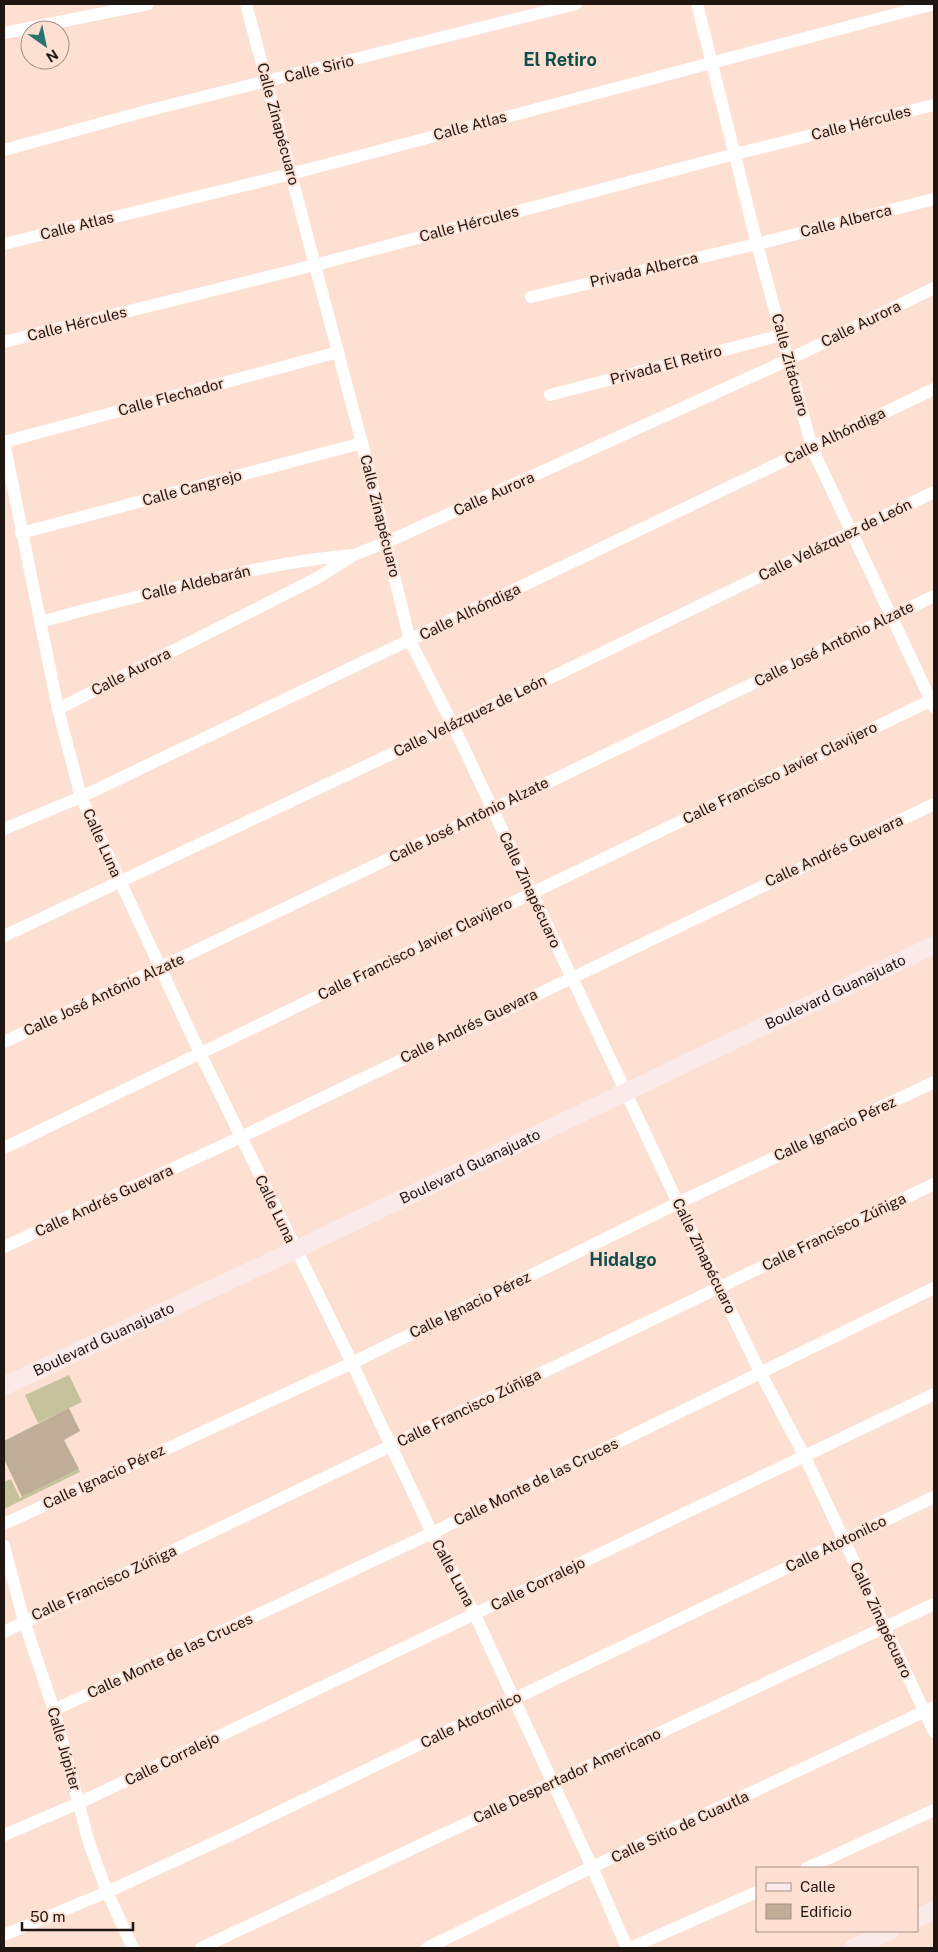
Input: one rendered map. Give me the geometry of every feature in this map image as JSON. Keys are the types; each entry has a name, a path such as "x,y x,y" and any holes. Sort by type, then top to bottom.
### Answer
{"street":[{"path":"4,33 148,4"},
{"name":"Calle Zinapécuaro","path":"246,4 362,443 410,641 453,725 625,1094 760,1372 805,1457 885,1628 930,1709 934,1732"},
{"name":"Calle Sirio","path":"4,150 146,111 576,4"},
{"name":"Calle Zitácuaro","path":"697,4 757,244 812,448 890,616 933,702"},
{"name":"Calle Atlas","path":"4,244 291,174 934,4"},
{"name":"Calle Hércules","path":"4,342 315,264 735,154 934,105"},
{"name":"Calle Alberca","path":"757,244 934,199"},
{"name":"Privada Alberca","path":"531,297 757,244"},
{"name":"Calle Aurora","path":"58,709 302,586 354,555 387,542 788,360 934,288"},
{"name":"Privada El Retiro","path":"550,395 782,335"},
{"name":"Calle Flechador","path":"4,442 338,352"},
{"name":"Calle Alhóndiga","path":"4,829 82,797 934,389"},
{"name":"Calle Luna","path":"4,442 58,709 82,797 159,968 352,1363 432,1533 475,1614 628,1948"},
{"name":"Calle Cangrejo","path":"21,533 362,443"},
{"name":"Calle Velázquez de León","path":"4,936 453,725 934,492"},
{"name":"Calle Aldebarán","path":"40,622 88,608 252,569 320,558 354,555"},
{"name":"Calle José Antônio Alzate","path":"4,1042 492,810 934,596"},
{"name":"Calle Francisco Javier Clavijero","path":"4,1148 531,893 933,702"},
{"name":"Calle Andrés Guevara","path":"4,1248 934,804"},
{"name":"Boulevard Guanajuato","path":"4,1386 625,1094 934,945"},
{"name":"Calle Ignacio Pérez","path":"4,1524 352,1363 678,1203 934,1082"},
{"name":"Calle Francisco Zúñiga","path":"4,1632 934,1184"},
{"name":"Calle Monte de las Cruces","path":"54,1710 432,1533 934,1288"},
{"name":"Calle Corralejo","path":"4,1835 80,1803 934,1394"},
{"name":"Calle Atotonilco","path":"4,1935 107,1892 514,1700 934,1497"},
{"name":"Calle Júpiter","path":"4,1546 24,1621 54,1710 89,1843 107,1892 134,1948"},
{"name":"Calle Despertador Americano","path":"201,1948 934,1604"},
{"name":"Calle Sitio de Cuautla","path":"427,1948 592,1867 930,1709"},
{"path":"809,1867 934,1810"},
{"path":"628,1948 756,1892"},
{"path":"918,1918 934,1910"},
{"path":"853,1948 888,1932"}],"shaded area":[{"path":"69,1375 82,1402 38,1423 25,1395"},
{"path":"79,1469 80,1472 4,1509 4,1482 11,1479 20,1498"}],"building":[{"path":"69,1408 80,1431 64,1440 79,1469 22,1497 4,1459 4,1441"}],"district":[{"name":"El Retiro","path":"560,60"},
{"name":"Hidalgo","path":"623,1260"}]}
